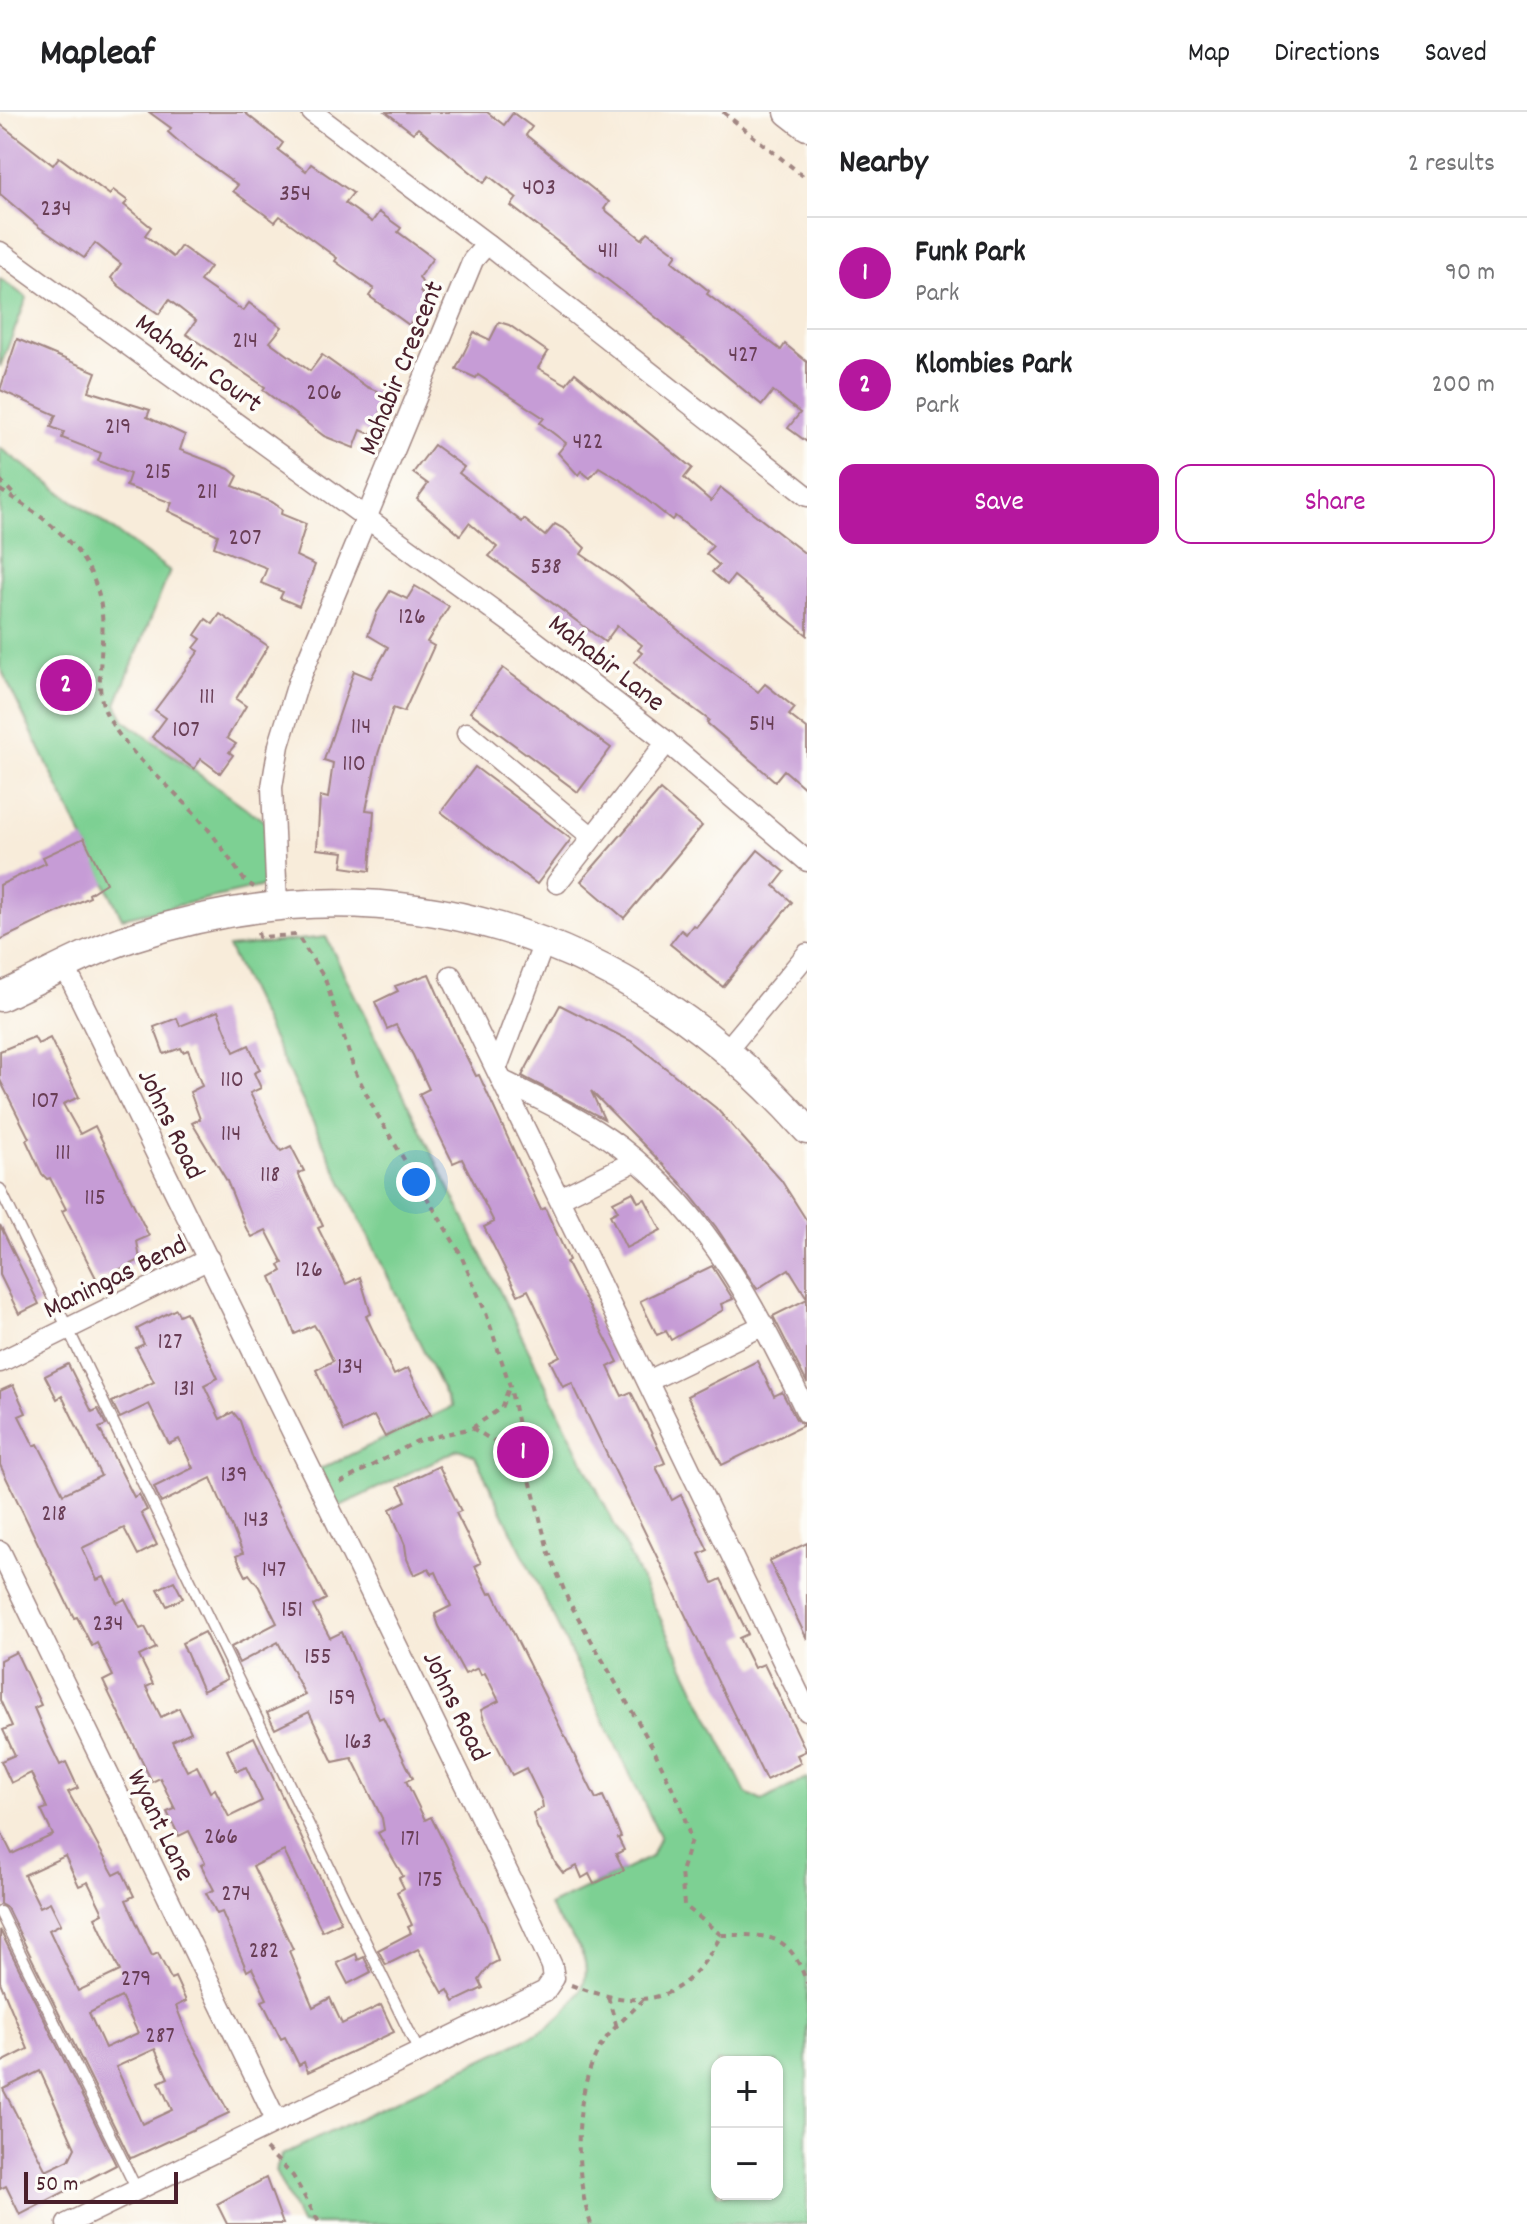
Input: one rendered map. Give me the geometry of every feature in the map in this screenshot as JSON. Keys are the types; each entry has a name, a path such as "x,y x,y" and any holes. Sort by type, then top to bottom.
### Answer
{"street":[{"path":"312,112 487,244 807,496"},
{"path":"789,112 807,126"},
{"name":"Mahabir Crescent","path":"267,906 272,787 279,745 298,683 473,260 487,244"},
{"name":"Mahabir Court","path":"0,252 367,516"},
{"name":"Mahabir Lane","path":"367,516 667,742 807,861"},
{"path":"467,733 591,836"},
{"path":"557,883 667,742"},
{"path":"0,997 135,936 267,906 346,903 445,914 545,940 637,986 727,1050 807,1130"},
{"path":"500,1074 545,940"},
{"path":"727,1050 807,954"},
{"name":"Johns Road","path":"65,967 552,1966 554,1978 545,1991 67,2224"},
{"path":"451,976 648,1381 799,1675 807,1711"},
{"path":"500,1074 621,1147 692,1217 736,1276 807,1413"},
{"path":"560,1198 635,1161"},
{"name":"Maningas Bend","path":"0,1362 209,1259"},
{"path":"648,1381 764,1325"},
{"name":"Wyant Lane","path":"0,1551 276,2120"}],"lane":[{"path":"0,1189 419,2052"},
{"path":"0,1912 137,2190"}],"path":[{"path":"723,112 807,179"},
{"path":"0,480 21,503"},
{"path":"0,490 50,523 77,551 97,580 104,616 100,677 104,710 129,749 202,822 245,881 254,885 267,906 259,937 297,935 325,979 354,1069 459,1251 486,1313 510,1386 548,1550 568,1600 652,1746 681,1806 691,1840 681,1872 684,1905 721,1935 771,1935 784,1943 799,1961 807,1983"},
{"path":"339,1484 417,1441 472,1428 507,1402 510,1386"},
{"path":"472,1428 525,1460"},
{"path":"579,1988 608,1997 642,2001 657,1999 682,1986 699,1971 721,1935"},
{"path":"608,1997 617,2028"},
{"path":"591,2224 585,2208 578,2154 585,2086 605,2039 642,2001"},
{"path":"256,2131 265,2148 293,2176 320,2224"}],"green space":[{"path":"0,278 27,298 0,367"},
{"path":"0,448 170,571 116,704 125,721 271,826 277,883 122,918 0,667"},
{"path":"326,937 746,1793 762,1801 807,1778 807,2224 301,2224 275,2171 282,2155 548,2028 580,1993 586,1971 579,1947 549,1906 651,1857 660,1836 475,1456 459,1449 332,1510 314,1472 451,1407 228,947"}],"building":[{"path":"149,112 244,112 283,143 278,150 306,171 311,164 353,193 345,203 372,222 379,212 401,228 398,232 433,258 419,277 424,286 420,292 428,298 409,325 369,296 374,289 335,261 337,258 280,216 275,222 233,191 238,185 186,148 168,132 171,128"},
{"path":"386,112 487,112 504,125 513,113 532,127 526,135 609,202 604,209 642,239 648,232 677,254 672,261 709,291 707,294 781,350 785,344 807,362 807,442 788,428 800,413 773,391 762,405 647,310 511,206 517,198 489,176 484,183 418,128 413,133"},
{"path":"0,124 53,165 59,157 110,195 113,190 128,201 124,205 151,227 145,235 173,257 181,246 210,267 200,281 243,311 249,303 282,327 270,342 310,371 322,355 367,387 387,395 375,429 370,434 361,430 354,448 324,436 263,390 265,387 186,334 196,321 169,300 159,314 119,286 111,278 121,264 95,243 84,258 39,227 0,194"},
{"path":"499,322 509,325 548,352 538,368 566,384 575,373 692,468 684,478 711,501 721,488 807,555 807,635 734,576 727,585 712,572 719,565 706,554 713,546 675,516 672,520 627,484 599,467 590,478 581,471 578,475 558,453 566,443 540,423 544,418 478,375 476,378 456,369 474,332 490,340"},
{"path":"17,339 96,372 89,391 150,410 147,417 185,435 180,450 229,469 238,476 233,486 272,502 282,509 281,514 306,524 296,556 315,565 299,606 280,598 283,592 261,583 267,568 214,547 218,535 168,511 172,503 126,486 130,474 98,461 101,453 62,438 64,432 51,427 56,415 0,390"},
{"path":"434,445 464,467 459,473 522,522 524,519 545,536 555,524 566,530 585,548 581,554 622,582 691,641 758,692 765,684 795,708 789,715 807,729 807,790 784,770 775,781 707,723 709,720 634,662 642,653 638,650 642,645 617,626 605,642 489,556 497,547 469,523 460,535 417,499 428,484 413,473"},
{"path":"415,586 449,606 427,642 434,646 404,712 393,708 378,754 366,810 374,811 370,871 342,867 344,852 317,849 320,796 328,798 333,763 324,760 354,671 371,678 388,647 368,635 377,612 390,591 407,599"},
{"path":"220,614 268,646 236,699 246,706 227,738 236,744 229,752 233,755 220,773 201,759 194,769 152,737 166,718 155,710 199,651 194,648 201,639 195,635 206,619 213,624"},
{"path":"503,668 611,748 578,792 470,712"},
{"path":"475,767 571,839 537,884 441,812"},
{"path":"660,790 702,826 624,918 581,881"},
{"path":"84,838 106,883 89,894 90,897 0,940 0,885 46,863 43,857"},
{"path":"758,850 785,872 774,886 792,902 723,987 670,944 681,930 686,934 693,925 696,927"},
{"path":"429,974 541,1210 545,1208 569,1260 566,1262 618,1362 608,1367 622,1396 631,1392 650,1430 665,1463 656,1467 672,1500 681,1495 708,1550 699,1554 713,1583 721,1579 748,1634 739,1638 754,1668 764,1664 806,1751 797,1755 801,1763 766,1780 572,1383 563,1387 550,1361 560,1356 528,1290 518,1295 484,1227 494,1222 462,1159 453,1163 419,1094 429,1089 413,1055 396,1025 387,1029 375,1002 398,991 395,986"},
{"path":"560,1005 633,1042 716,1108 781,1180 807,1221 807,1298 789,1269 757,1289 716,1227 680,1182 591,1091 604,1119 522,1076"},
{"path":"218,1011 234,1052 249,1045 260,1070 254,1073 261,1088 250,1093 273,1140 281,1151 291,1146 304,1171 298,1173 323,1226 318,1228 346,1284 360,1277 371,1314 366,1316 394,1375 408,1368 431,1414 385,1437 374,1416 344,1431 316,1370 333,1361 314,1325 295,1334 271,1277 282,1271 279,1265 283,1263 266,1230 252,1237 246,1228 227,1181 192,1123 200,1119 190,1092 202,1086 188,1050 183,1052 181,1048 164,1054 154,1027 177,1018 180,1026"},
{"path":"34,1037 38,1044 50,1038 79,1097 63,1104 80,1134 95,1126 149,1236 137,1241 140,1260 97,1280 62,1211 66,1209 50,1178 42,1174 26,1140 29,1138 0,1080 0,1051"},
{"path":"633,1192 638,1202 645,1199 661,1230 626,1248 610,1215 618,1211 613,1202"},
{"path":"0,1225 39,1304 19,1314 0,1275"},
{"path":"712,1266 733,1299 721,1304 723,1310 671,1340 666,1331 657,1335 640,1301"},
{"path":"807,1299 807,1383 773,1316"},
{"path":"176,1309 179,1315 186,1312 218,1378 204,1385 220,1419 233,1412 240,1421 254,1462 326,1599 313,1606 330,1638 342,1632 379,1719 383,1717 413,1778 406,1781 425,1820 431,1817 486,1926 498,1961 490,1965 479,1980 483,1988 454,2002 448,1990 443,1993 418,1949 386,1965 378,1950 411,1933 408,1927 412,1925 397,1892 404,1888 399,1878 403,1876 378,1833 384,1830 382,1818 352,1758 333,1762 309,1712 275,1729 267,1713 305,1695 278,1642 239,1663 231,1647 277,1623 259,1587 249,1574 246,1576 236,1556 243,1553 211,1478 161,1503 154,1487 193,1468 179,1439 169,1444 149,1404 120,1418 112,1402 154,1382 136,1348 144,1344 137,1329"},
{"path":"757,1361 774,1396 782,1392 796,1419 804,1425 722,1465 687,1396"},
{"path":"68,1364 92,1412 98,1409 106,1425 99,1428 134,1497 139,1494 147,1510 141,1513 157,1545 138,1555 124,1528 82,1548 97,1580 104,1577 117,1603 125,1599 140,1629 145,1627 156,1648 139,1656 153,1684 146,1687 161,1717 179,1708 191,1732 172,1741 187,1771 197,1766 210,1792 215,1789 229,1817 262,1801 246,1767 237,1771 227,1750 254,1737 341,1922 322,1931 284,1851 253,1866 293,1949 289,1951 313,2007 330,1998 342,2024 381,2005 394,2032 308,2072 304,2062 299,2065 285,2037 281,2039 262,2001 267,1999 252,1968 247,1971 222,1912 217,1914 206,1893 214,1890 201,1865 205,1863 189,1831 179,1836 167,1812 175,1809 160,1778 152,1782 103,1681 113,1676 97,1643 92,1646 77,1617 74,1618 0,1465 0,1391 13,1385 26,1413 19,1416 34,1446 38,1444 63,1494 101,1476 62,1396 57,1399 45,1376"},
{"path":"439,1466 461,1511 456,1513 481,1563 475,1566 489,1594 493,1592 596,1799 603,1796 621,1837 618,1838 624,1850 616,1854 624,1870 594,1884 589,1874 582,1878 577,1866 563,1873 556,1864 537,1827 533,1813 543,1808 542,1801 526,1768 512,1775 484,1720 481,1710 499,1701 485,1673 481,1675 478,1668 465,1674 439,1626 435,1614 451,1606 436,1572 432,1574 429,1568 414,1575 407,1559 405,1545 390,1509 406,1501 398,1486"},
{"path":"807,1543 807,1639 769,1561"},
{"path":"174,1581 183,1598 167,1606 158,1589"},
{"path":"204,1632 227,1679 203,1691 182,1643"},
{"path":"16,1652 41,1705 34,1708 46,1736 60,1765 66,1762 78,1788 68,1792 114,1875 122,1871 134,1896 126,1900 152,1956 158,1953 171,1979 175,1977 186,2001 176,2006 187,2034 229,2113 134,2157 130,2158 7,1908 0,1904 0,1830 12,1854 53,1835 41,1810 47,1808 31,1773 11,1783 1,1761 15,1755 3,1730 12,1726 0,1700 0,1660","holes":["65,1856 79,1886 88,1882 103,1913 95,1917 120,1971 78,1991 49,1930 61,1924 50,1902 40,1907 24,1875","121,1997 138,2033 105,2048 89,2013","155,2049 168,2078 159,2082 172,2110 142,2124 116,2067"]},
{"path":"0,1930 116,2165 20,2215 6,2186 0,2189 0,2063 28,2049 0,1982","holes":["40,2071 75,2148 69,2160 46,2171 3,2089"]},
{"path":"356,1954 358,1960 364,1957 371,1972 348,1984 337,1963"},
{"path":"266,2178 283,2224 227,2224 217,2204"}],"place":[{"name":"Klombies Park","path":"66,685"},
{"name":"Funk Park","path":"523,1452"}]}
